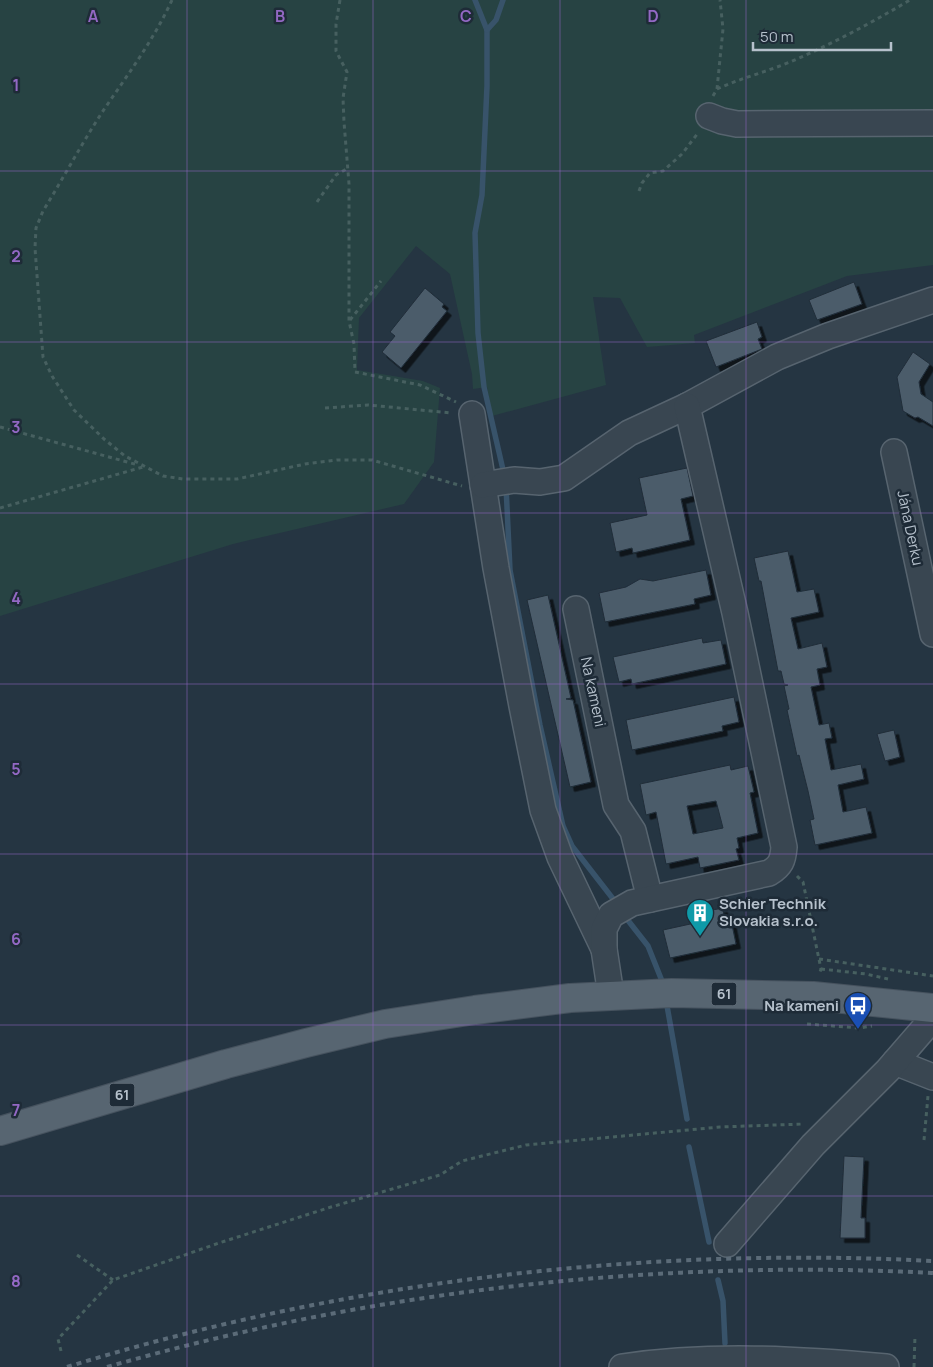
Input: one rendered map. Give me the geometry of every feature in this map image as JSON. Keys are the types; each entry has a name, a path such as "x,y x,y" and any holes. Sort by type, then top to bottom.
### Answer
{"main road":[{"name":"61","path":"0,1131 232,1062 306,1043 385,1024 475,1010 611,995 663,993 813,996 933,1008"}],"street":[{"path":"710,116 722,121 738,124 933,123"},
{"path":"498,483 540,482 564,478 629,433 687,406 777,357 828,336 933,300"},
{"path":"611,995 604,949 604,929 631,906 769,873 777,868 782,861 784,847 755,744 727,615 687,406"},
{"path":"463,414 498,483 522,706 543,810 560,857 604,949"},
{"name":"Jána Derku","path":"894,452 933,634"},
{"name":"Na kameni","path":"576,609 616,805 633,831 631,906"},
{"path":"727,1244 833,1123 895,1062 933,1018"},
{"path":"895,1062 930,1076"},
{"path":"622,1367 706,1359 756,1359 886,1367"}],"path":[{"path":"172,0 140,58 104,109 43,211 36,228 34,248 43,357 52,376 74,410 125,456 163,476 183,479 237,479 305,464 337,460 372,460 461,486 498,483"},
{"path":"340,0 336,24 336,51 347,72 343,98 348,168 349,321 354,344 354,372 420,385 452,399 463,414"},
{"path":"720,0 723,29 717,89 821,48 910,0"},
{"path":"639,191 642,183 650,173 663,171 682,154 710,116"},
{"path":"317,202 336,175 348,168"},
{"path":"349,321 380,281"},
{"path":"326,408 368,405 463,414"},
{"path":"0,427 144,467"},
{"path":"0,508 144,467"},
{"path":"782,861 802,882 821,969 866,974 890,980"},
{"path":"819,959 933,976"},
{"path":"807,1024 859,1028 876,1026"},
{"path":"924,1140 930,1076"},
{"path":"61,1351 58,1339 113,1280 331,1207 440,1175 462,1161 526,1145 720,1127 833,1123"},
{"path":"77,1256 113,1280"},
{"path":"914,1367 915,1335"}],"green space":[{"path":"0,0 933,0 933,265 847,276 694,335 695,343 647,347 620,298 593,297 606,385 492,416 487,387 473,389 472,374 450,274 416,246 359,318 357,370 423,381 440,388 434,462 404,504 233,544 0,616"}],"building":[{"path":"854,282 862,304 817,320 809,300"},
{"path":"425,288 444,304 442,307 447,311 401,368 382,352 395,336 390,332"},
{"path":"757,322 762,337 758,339 762,349 716,367 706,341"},
{"path":"913,352 930,364 919,382 921,394 933,402 933,426 903,411 897,377"},
{"path":"687,468 693,496 681,499 690,540 633,553 632,548 616,552 610,523 647,515 639,478"},
{"path":"788,551 797,592 814,589 819,612 791,618 798,649 822,643 827,667 817,669 820,685 811,687 819,725 829,723 832,738 825,739 831,770 861,764 864,779 838,785 843,812 866,807 872,833 815,845 810,820 814,819 787,710 789,709 784,686 788,685 784,684 781,671 778,671 761,581 759,581 754,558"},
{"path":"706,570 711,595 694,599 695,604 605,622 599,593 626,587 640,579 653,581"},
{"path":"548,595 571,698 566,699 573,700 591,782 570,787 527,600"},
{"path":"702,638 703,643 721,640 726,664 632,684 631,679 619,682 613,657"},
{"path":"734,697 739,722 722,726 723,731 632,750 626,720"},
{"path":"894,730 900,757 885,761 877,734"},
{"path":"730,765 731,770 748,766 754,792 750,793 758,833 737,838 739,848 736,849 739,860 700,868 698,857 666,864 656,812 646,815 640,784","holes":["716,801 723,828 693,834 687,806"]},
{"name":"Schier Technik Slovakia s.r.o.","path":"723,908 724,917 730,915 736,944 670,958 663,930 704,921 702,912"},
{"path":"844,1156 864,1157 861,1218 865,1218 865,1238 840,1238"}],"waterway":[{"path":"475,0 487,30 487,86 482,195 475,233 478,333 484,387 504,474"},
{"path":"487,30 496,20 503,0"},
{"path":"506,486 510,570 540,725 563,826 572,846 617,904"},
{"path":"623,914 648,946 664,986"},
{"path":"666,1000 687,1119"},
{"path":"689,1147 709,1242"},
{"path":"718,1280 723,1301 725,1343"}],"railway":[{"path":"67,1367 172,1337 279,1312 386,1292 495,1276 604,1265 714,1259 824,1258 933,1261"},
{"path":"107,1367 208,1340 310,1318 413,1300 516,1286 620,1276 724,1271 829,1270 933,1273"}],"place":[{"name":"Schier Technik Slovakia s.r.o.","path":"700,937"},
{"name":"Na kameni","path":"858,1030"}]}
